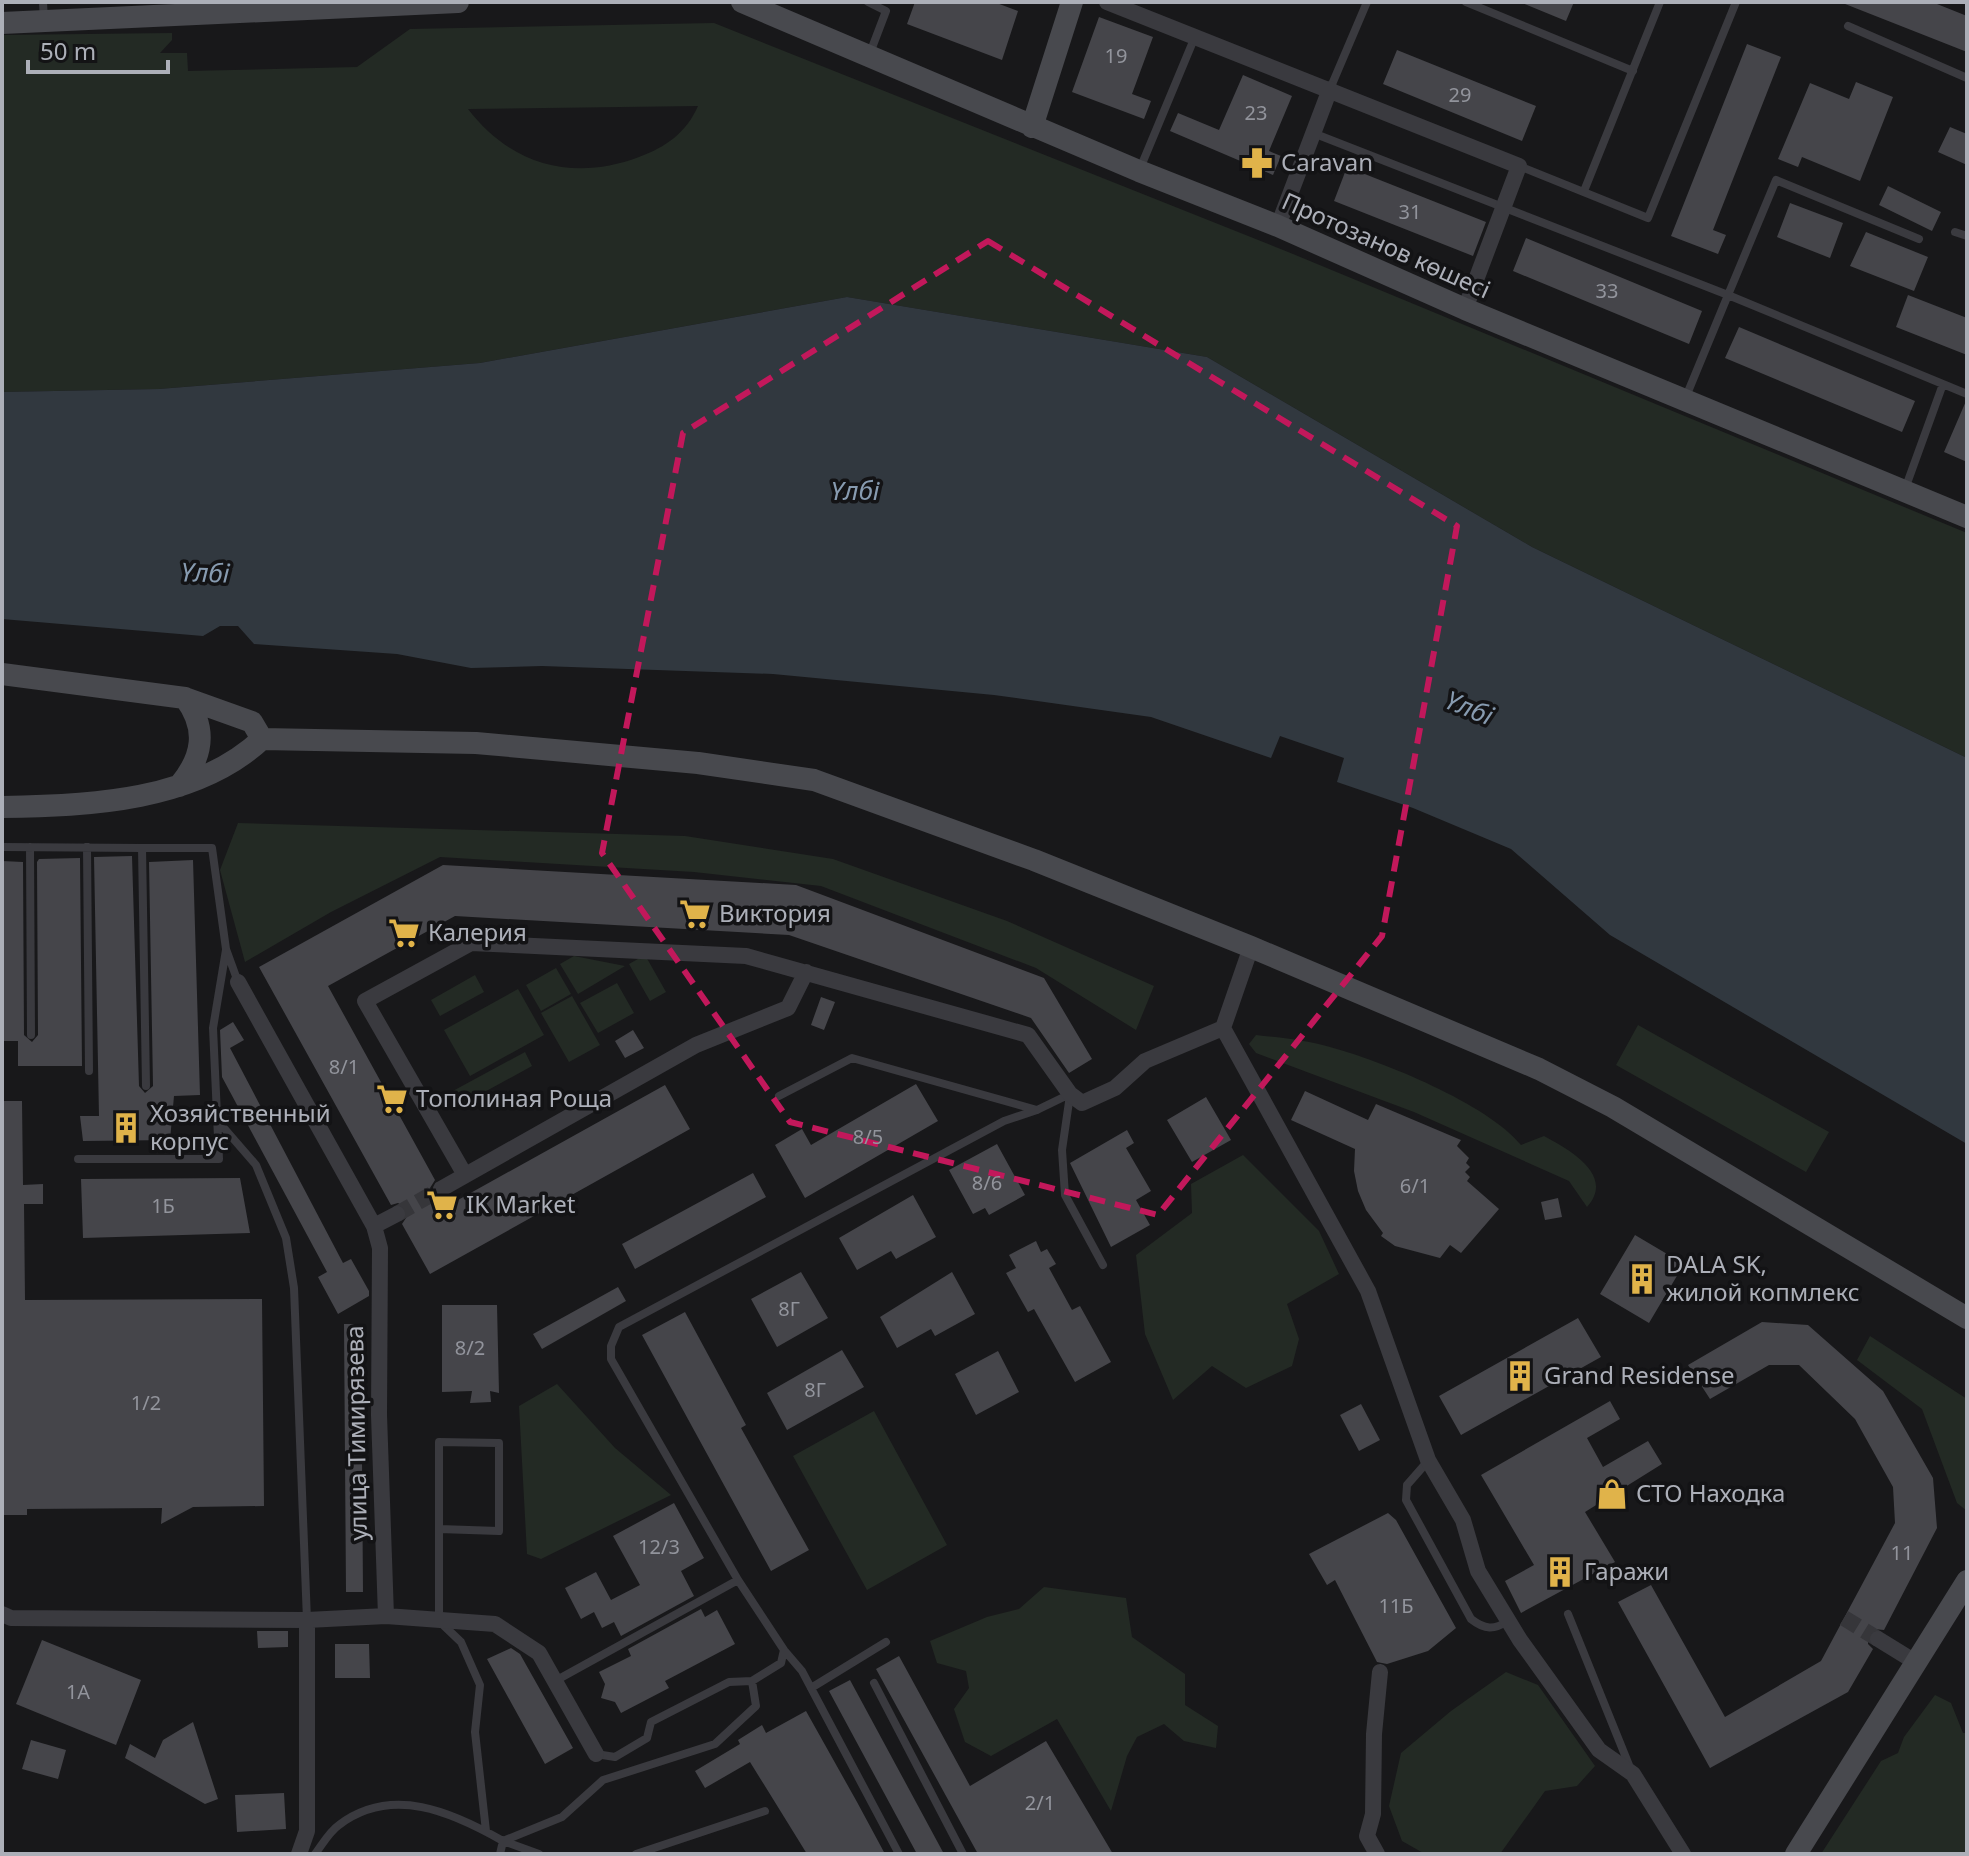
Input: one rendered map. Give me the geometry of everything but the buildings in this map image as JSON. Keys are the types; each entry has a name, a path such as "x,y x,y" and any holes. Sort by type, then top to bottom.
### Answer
{"main road":[{"path":"2,23 44,12 458,2"},
{"name":"Протозанов көшесі","path":"742,2 1032,127 1278,226 1465,309 1967,517"},
{"path":"1032,127 1072,2"},
{"path":"2,674 185,698 252,722 262,739"},
{"path":"179,786 194,765 201,742 200,725 185,698"},
{"path":"2,807 136,796 179,786 238,762 262,739 476,743 698,763 814,780 1034,860 1251,947 1539,1069 1613,1107 1967,1318"},
{"path":"1796,1854 1967,1581"}],"street":[{"path":"1107,2 1519,166 1505,210 1465,309"},
{"path":"1278,226 1330,89"},
{"path":"465,1175 365,1001 471,943 746,956 1028,1035 1070,1094 1082,1103 1115,1088 1145,1061 1223,1028"},
{"path":"1251,947 1223,1028 1368,1291 1428,1460 1463,1520 1478,1571 1508,1621 1599,1750 1633,1774 1683,1854"},
{"path":"441,1189 696,1045 788,1008 806,972"},
{"name":"улица Тимирязева","path":"238,982 374,1226 380,1248 379,1415 386,1616"},
{"path":"374,1226 397,1214"},
{"path":"2,1614 11,1618 307,1620 386,1616 495,1624 539,1653 596,1754"},
{"path":"299,1854 307,1831 307,1620"},
{"path":"1878,1639 1917,1663"},
{"path":"1377,1854 1367,1836 1373,1814 1374,1734 1380,1672"}],"lane":[{"path":"868,2 886,11 868,58"},
{"path":"1330,89 1367,2"},
{"path":"1466,2 1633,71"},
{"path":"1584,191 1660,2"},
{"path":"1519,166 1648,218 1736,2"},
{"path":"1848,26 1967,78"},
{"path":"1139,171 1194,39"},
{"path":"1311,133 1728,295 1967,394"},
{"path":"1685,400 1776,180 1919,239"},
{"path":"1955,232 1967,236"},
{"path":"1905,491 1943,384"},
{"path":"2,847 212,848 226,949 238,982"},
{"path":"30,847 31,1035"},
{"path":"87,847 89,1071"},
{"path":"142,848 146,1086"},
{"path":"78,1159 219,1159 213,1028 226,949"},
{"path":"779,1096 852,1058 1037,1110"},
{"path":"899,1854 795,1660 784,1650 738,1580 611,1359 611,1346 619,1327 1004,1121 1070,1094"},
{"path":"1070,1094 1062,1150 1065,1195 1103,1265"},
{"path":"217,1120 256,1165 286,1238 294,1288 307,1620"},
{"path":"439,1529 499,1531 499,1443 439,1442 439,1529 439,1621 461,1642 480,1685 475,1732 486,1831"},
{"path":"1428,1460 1407,1485 1406,1500 1471,1619 1482,1628 1496,1628 1508,1621"},
{"path":"555,1681 738,1580"},
{"path":"1568,1614 1633,1774"},
{"path":"811,1688 886,1642"},
{"path":"596,1754 615,1757 647,1738 651,1722 729,1682 752,1681 781,1663 784,1650"},
{"path":"503,1841 562,1817 603,1780 715,1744 756,1706 752,1681"},
{"path":"874,1683 963,1854"},
{"path":"315,1854 337,1826 384,1805 419,1804 539,1854"},
{"path":"636,1854 765,1811"},
{"path":"500,1854 503,1841"}],"highlighted area":[{"path":"988,241 1457,526 1382,936 1158,1215 790,1122 602,853 683,433"}],"shaded area":[{"path":"714,23 1293,254 1967,533 1967,758 1532,547 1207,357 847,297 480,363 159,389 2,392 2,35 172,33 172,40 160,53 187,53 188,71 357,67 410,29","holes":["698,106 688,124 666,144 639,157 590,168 567,168 524,155 504,144 468,109"]},
{"path":"238,823 685,836 833,859 1007,921 1154,986 1136,1030 1036,968 821,886 694,872 440,857 331,912 245,962 220,870"},
{"path":"645,955 666,992 650,1001 629,964"},
{"path":"574,956 625,966 578,994 560,964"},
{"path":"556,968 571,994 541,1011 526,985"},
{"path":"475,975 484,992 440,1016 431,1000"},
{"path":"617,983 634,1013 598,1033 580,1003"},
{"path":"518,989 544,1035 470,1076 444,1030"},
{"path":"572,996 600,1045 569,1062 541,1013"},
{"path":"1638,1025 1829,1132 1806,1172 1616,1065"},
{"path":"1256,1035 1321,1045 1405,1073 1485,1114 1521,1145 1544,1136 1585,1164 1596,1184 1594,1195 1587,1207 1569,1181 1414,1112 1256,1053 1249,1044"},
{"path":"525,1052 532,1066 459,1106 451,1092"},
{"path":"1243,1155 1319,1231 1339,1274 1287,1304 1299,1339 1292,1366 1246,1388 1212,1366 1173,1400 1145,1334 1136,1255 1192,1213 1191,1184"},
{"path":"1870,1336 1967,1399 1967,1511 1957,1503 1922,1409 1857,1360"},
{"path":"557,1384 615,1448 671,1495 541,1559 527,1554 519,1406"},
{"path":"874,1411 947,1545 867,1590 793,1456"},
{"path":"1044,1587 1126,1598 1132,1637 1185,1674 1185,1705 1218,1726 1216,1748 1184,1741 1164,1724 1137,1737 1127,1756 1111,1811 1057,1719 991,1756 965,1742 954,1709 969,1688 966,1671 937,1663 930,1641 987,1617 1019,1609"},
{"path":"1506,1672 1538,1685 1595,1766 1577,1786 1545,1791 1500,1854 1425,1854 1402,1841 1389,1806 1401,1753 1451,1711"},
{"path":"1935,1695 1951,1703 1963,1733 1967,1733 1967,1854 1821,1854 1881,1761 1898,1753 1904,1737"}],"water":[{"name":"Үлбі","path":"847,297 1207,357 1532,547 1967,758 1967,1144 1610,935 1511,849 1413,808 1337,782 1344,758 1280,736 1271,758 1151,717 994,695 773,674 542,666 471,668 397,654 254,644 238,626 220,626 203,636 2,619 2,392 159,389 480,363"}],"tunnel":[{"path":"397,1214 441,1189"},
{"path":"1844,1618 1878,1639"}],"place":[{"name":"Caravan","path":"1257,163"},
{"name":"Виктория","path":"695,914"},
{"name":"Калерия","path":"404,933"},
{"name":"Тополиная Роща","path":"392,1099"},
{"name":"Хозяйственный корпус","path":"126,1128"},
{"name":"IK Market","path":"442,1205"},
{"name":"DALA SK, жилой копмлекс","path":"1642,1279"},
{"name":"Grand Residense","path":"1520,1376"},
{"name":"СТО Находка","path":"1612,1494"},
{"name":"Гаражи","path":"1560,1572"}]}
